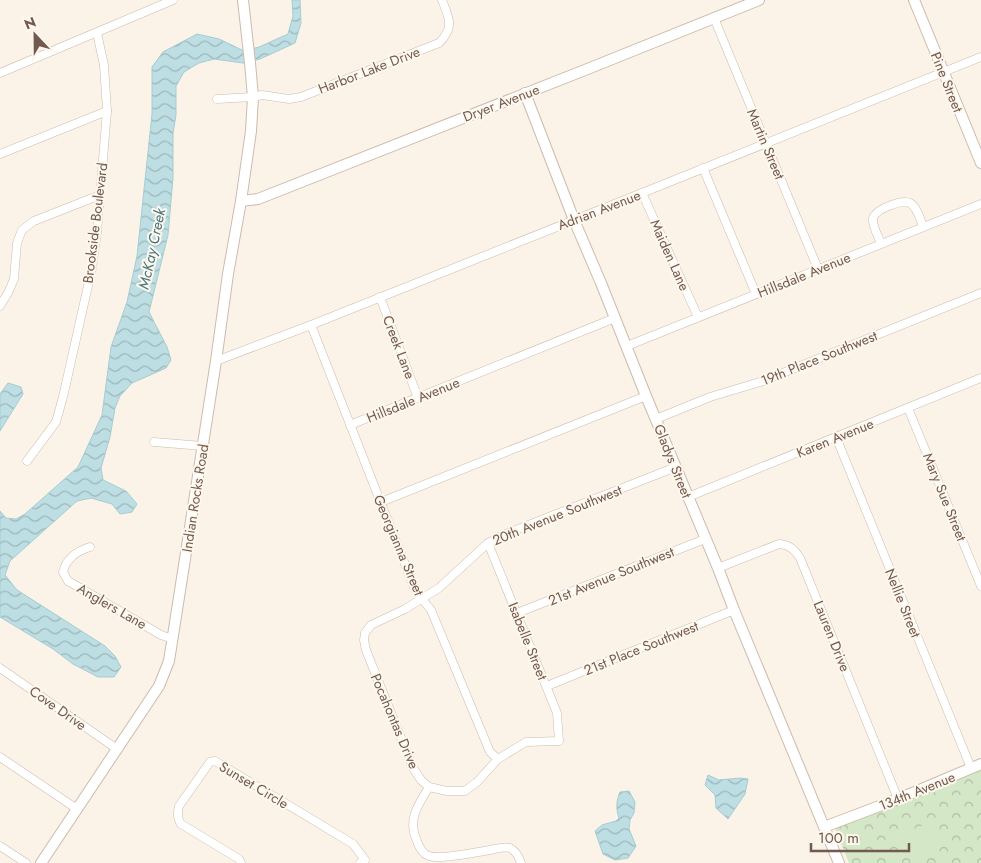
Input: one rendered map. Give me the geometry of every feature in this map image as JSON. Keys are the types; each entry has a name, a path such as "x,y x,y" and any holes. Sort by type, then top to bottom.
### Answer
{"street":[{"path":"0,73 173,0"},
{"name":"Indian Rocks Road","path":"41,863 159,686 169,661 251,131 253,97 243,0"},
{"name":"Harbor Lake Drive","path":"253,97 262,95 289,99 302,97 439,43 446,36 450,26 449,17 442,0"},
{"name":"Pine Street","path":"914,0 981,163"},
{"name":"Dryer Avenue","path":"241,201 258,199 754,1"},
{"name":"Martin Street","path":"714,18 818,269"},
{"name":"Brookside Boulevard","path":"27,461 56,422 92,268 107,111 104,65 96,33"},
{"name":"Adrian Avenue","path":"216,361 311,325 981,57"},
{"name":"Gladys Street","path":"525,93 574,220 839,863"},
{"path":"217,99 253,97"},
{"path":"0,154 107,111"},
{"path":"703,168 756,294"},
{"name":"Maiden Lane","path":"642,193 698,317"},
{"path":"0,306 14,278 17,243 22,230 34,221 100,195"},
{"path":"882,243 873,223 874,216 878,211 902,201 909,202 914,206 923,226"},
{"name":"Hillsdale Avenue","path":"627,346 981,204"},
{"name":"19th Place Southwest","path":"656,419 710,397 763,381 981,292"},
{"name":"Creek Lane","path":"380,297 418,398"},
{"name":"Hillsdale Avenue","path":"350,425 616,318"},
{"name":"Georgianna Street","path":"311,325 414,587 431,610 490,752 498,759"},
{"name":"Karen Avenue","path":"688,497 981,378"},
{"path":"381,502 646,396"},
{"name":"Mary Sue Street","path":"908,408 981,586"},
{"name":"Nellie Street","path":"836,438 976,766"},
{"path":"154,442 203,446"},
{"name":"20th Avenue Southwest","path":"371,625 405,609 439,588 488,543 503,535 676,466"},
{"name":"21st Avenue Southwest","path":"517,614 706,539"},
{"name":"Isabelle Street","path":"488,543 558,713 559,741 526,742 498,759"},
{"name":"Lauren Drive","path":"718,568 779,544 787,545 794,550 800,558 898,799"},
{"name":"Anglers Lane","path":"90,547 80,550 67,562 63,572 68,581 161,635 173,639"},
{"name":"21st Place Southwest","path":"547,686 734,610"},
{"name":"Pocahontas Drive","path":"371,625 365,633 366,650 413,768 421,780 429,787"},
{"name":"Cove Drive","path":"0,668 117,749"},
{"path":"0,757 77,809"},
{"path":"498,759 465,792 429,787 415,811 414,831 416,840 427,855 434,857 510,848 518,856 521,863"},
{"name":"Sunset Circle","path":"241,863 239,859 181,824 178,819 177,812 179,806 210,762 215,761 354,844 363,861"},
{"name":"134th Avenue","path":"824,827 898,799 976,766"},
{"path":"0,846 26,863"}],"green space":[{"path":"981,768 981,863 849,863 835,828"},
{"path":"931,822 942,847 910,860 900,835"}],"water":[{"name":"McKay Creek","path":"292,0 300,0 301,23 295,43 260,59 243,63 214,59 199,63 184,72 176,86 173,178 168,235 149,312 167,347 171,360 166,368 132,383 120,396 115,408 110,437 101,468 103,480 126,491 137,504 132,512 120,514 112,504 91,498 77,501 10,561 5,575 17,590 105,646 115,656 121,667 114,677 98,677 73,664 53,649 0,617 0,511 6,518 16,519 25,514 78,467 102,415 111,347 127,302 137,256 152,114 152,67 163,52 197,34 219,39 244,51 259,47 288,34 293,16"},
{"path":"8,383 21,387 23,394 0,431 0,394"},
{"path":"708,775 719,780 748,779 745,794 728,819 716,808 715,795 705,785"},
{"path":"629,791 635,802 629,829 636,846 628,858 615,860 603,854 595,831 602,825 616,821 619,818 617,805 620,792"}]}
